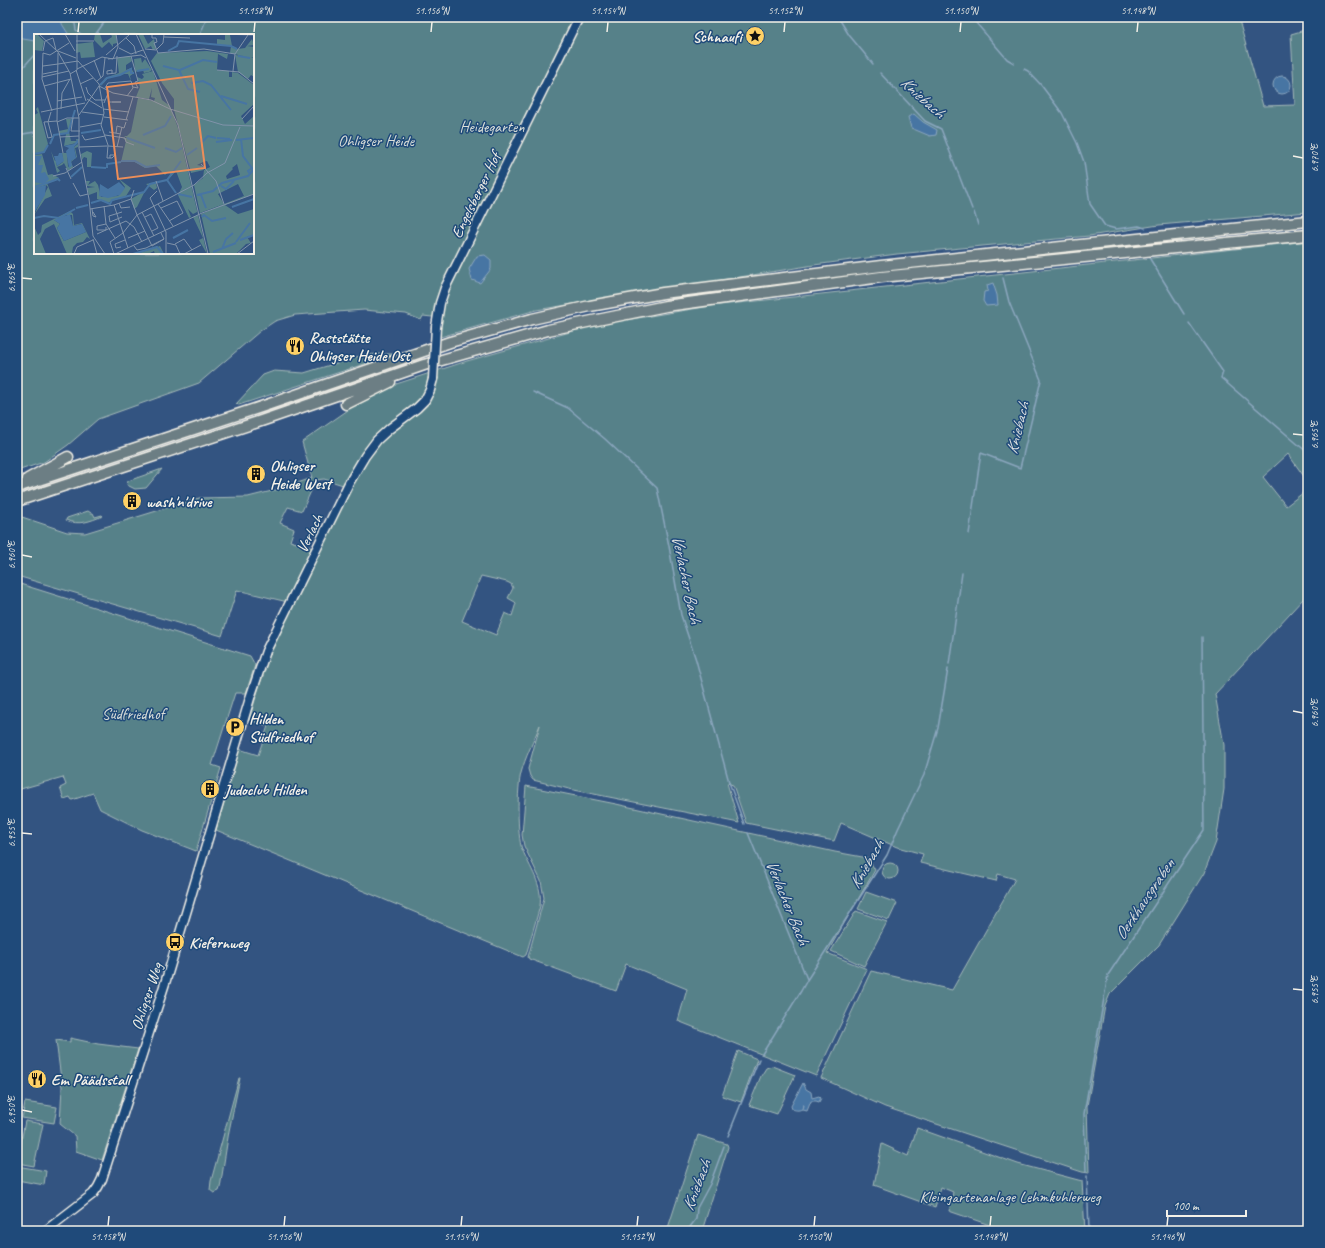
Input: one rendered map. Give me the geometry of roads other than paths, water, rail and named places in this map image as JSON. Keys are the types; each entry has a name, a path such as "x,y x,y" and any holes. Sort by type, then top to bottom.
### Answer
{"highway":[{"path":"17,486 253,409 450,342 532,319 590,306 663,293 881,266 1308,221"},
{"path":"17,502 424,365 548,330 666,306 881,277 1308,235"},
{"path":"414,348 450,342"},
{"path":"346,404 424,365"},
{"path":"17,486 68,457"}],"street":[{"name":"Engelsberger Hof","path":"433,379 436,326 440,303 445,288 579,17"},
{"name":"Verlach","path":"265,654 364,456 377,440 389,429 426,400 433,379"},
{"name":"Ohligser Weg","path":"45,1231 88,1198 98,1187 102,1179 167,976 265,654"}],"water":[{"path":"17,17 62,17 62,24 68,34 34,34 34,41 17,38"},
{"path":"1282,76 1288,79 1291,85 1288,91 1282,94 1276,91 1273,85 1276,79"},
{"path":"914,114 923,122 937,130 936,135 930,136 911,128 908,117"},
{"path":"485,255 491,260 491,269 480,283 472,280 469,269 477,256"},
{"path":"993,283 997,295 998,305 986,306 983,301 984,292 988,291 987,285"},
{"path":"803,1083 806,1089 811,1092 812,1098 819,1096 821,1098 819,1102 811,1101 807,1111 803,1110 804,1105 802,1109 798,1110 792,1109 791,1106"}],"waterway":[{"path":"74,17 76,30 81,34"},
{"path":"96,34 108,17"},
{"path":"200,34 207,17"},
{"name":"Kniebach","path":"838,17 849,35 873,64"},
{"path":"971,17 1007,59 1014,63"},
{"path":"17,74 34,55"},
{"path":"1024,69 1028,71 1041,85 1062,113 1077,143 1084,162 1090,204 1105,226 1116,229 1139,226 1145,228"},
{"name":"Kniebach","path":"880,73 925,121 941,129 972,209"},
{"path":"17,138 23,134 34,132"},
{"name":"Kniebach","path":"974,212 978,225"},
{"path":"1150,259 1184,314"},
{"name":"Kniebach","path":"969,534 981,453 1020,468 1041,380 1009,302 1003,278"},
{"path":"1189,323 1223,372 1221,378 1308,453"},
{"name":"Verlacher Bach","path":"533,392 568,408 605,439 657,488 681,615 696,660 729,782 744,824"},
{"name":"Kniebach","path":"949,664 962,573"},
{"name":"Oerkhausgraben","path":"1086,1172 1084,1114 1108,975 1204,830 1202,637"},
{"name":"Kniebach","path":"762,1054 807,980 887,855 924,775 938,728 948,669"},
{"name":"Verlacher Bach","path":"748,833 807,979"},
{"name":"Kniebach","path":"728,1136 759,1059"},
{"name":"Kniebach","path":"687,1231 696,1219 697,1208 710,1184 724,1146"},
{"name":"Oerkhausgraben","path":"1087,1176 1089,1231"}],"place":[{"name":"Schnaufi","path":"755,36"},
{"name":"Raststätte Ohligser Heide Ost","path":"295,346"},
{"name":"Ohligser Heide West","path":"256,474"},
{"name":"wash'n'drive","path":"132,501"},
{"name":"Hilden Südfriedhof","path":"235,727"},
{"name":"Judoclub Hilden","path":"210,789"},
{"name":"Kiefernweg","path":"175,942"},
{"name":"Em Päädsstall","path":"37,1079"}],"park label":[{"name":"Heidegarten","path":"492,126"},
{"name":"Ohligser Heide","path":"376,140"},
{"name":"Südfriedhof","path":"133,713"},
{"name":"Kleingartenanlage Lehmkuhlerweg","path":"1010,1196"}]}
